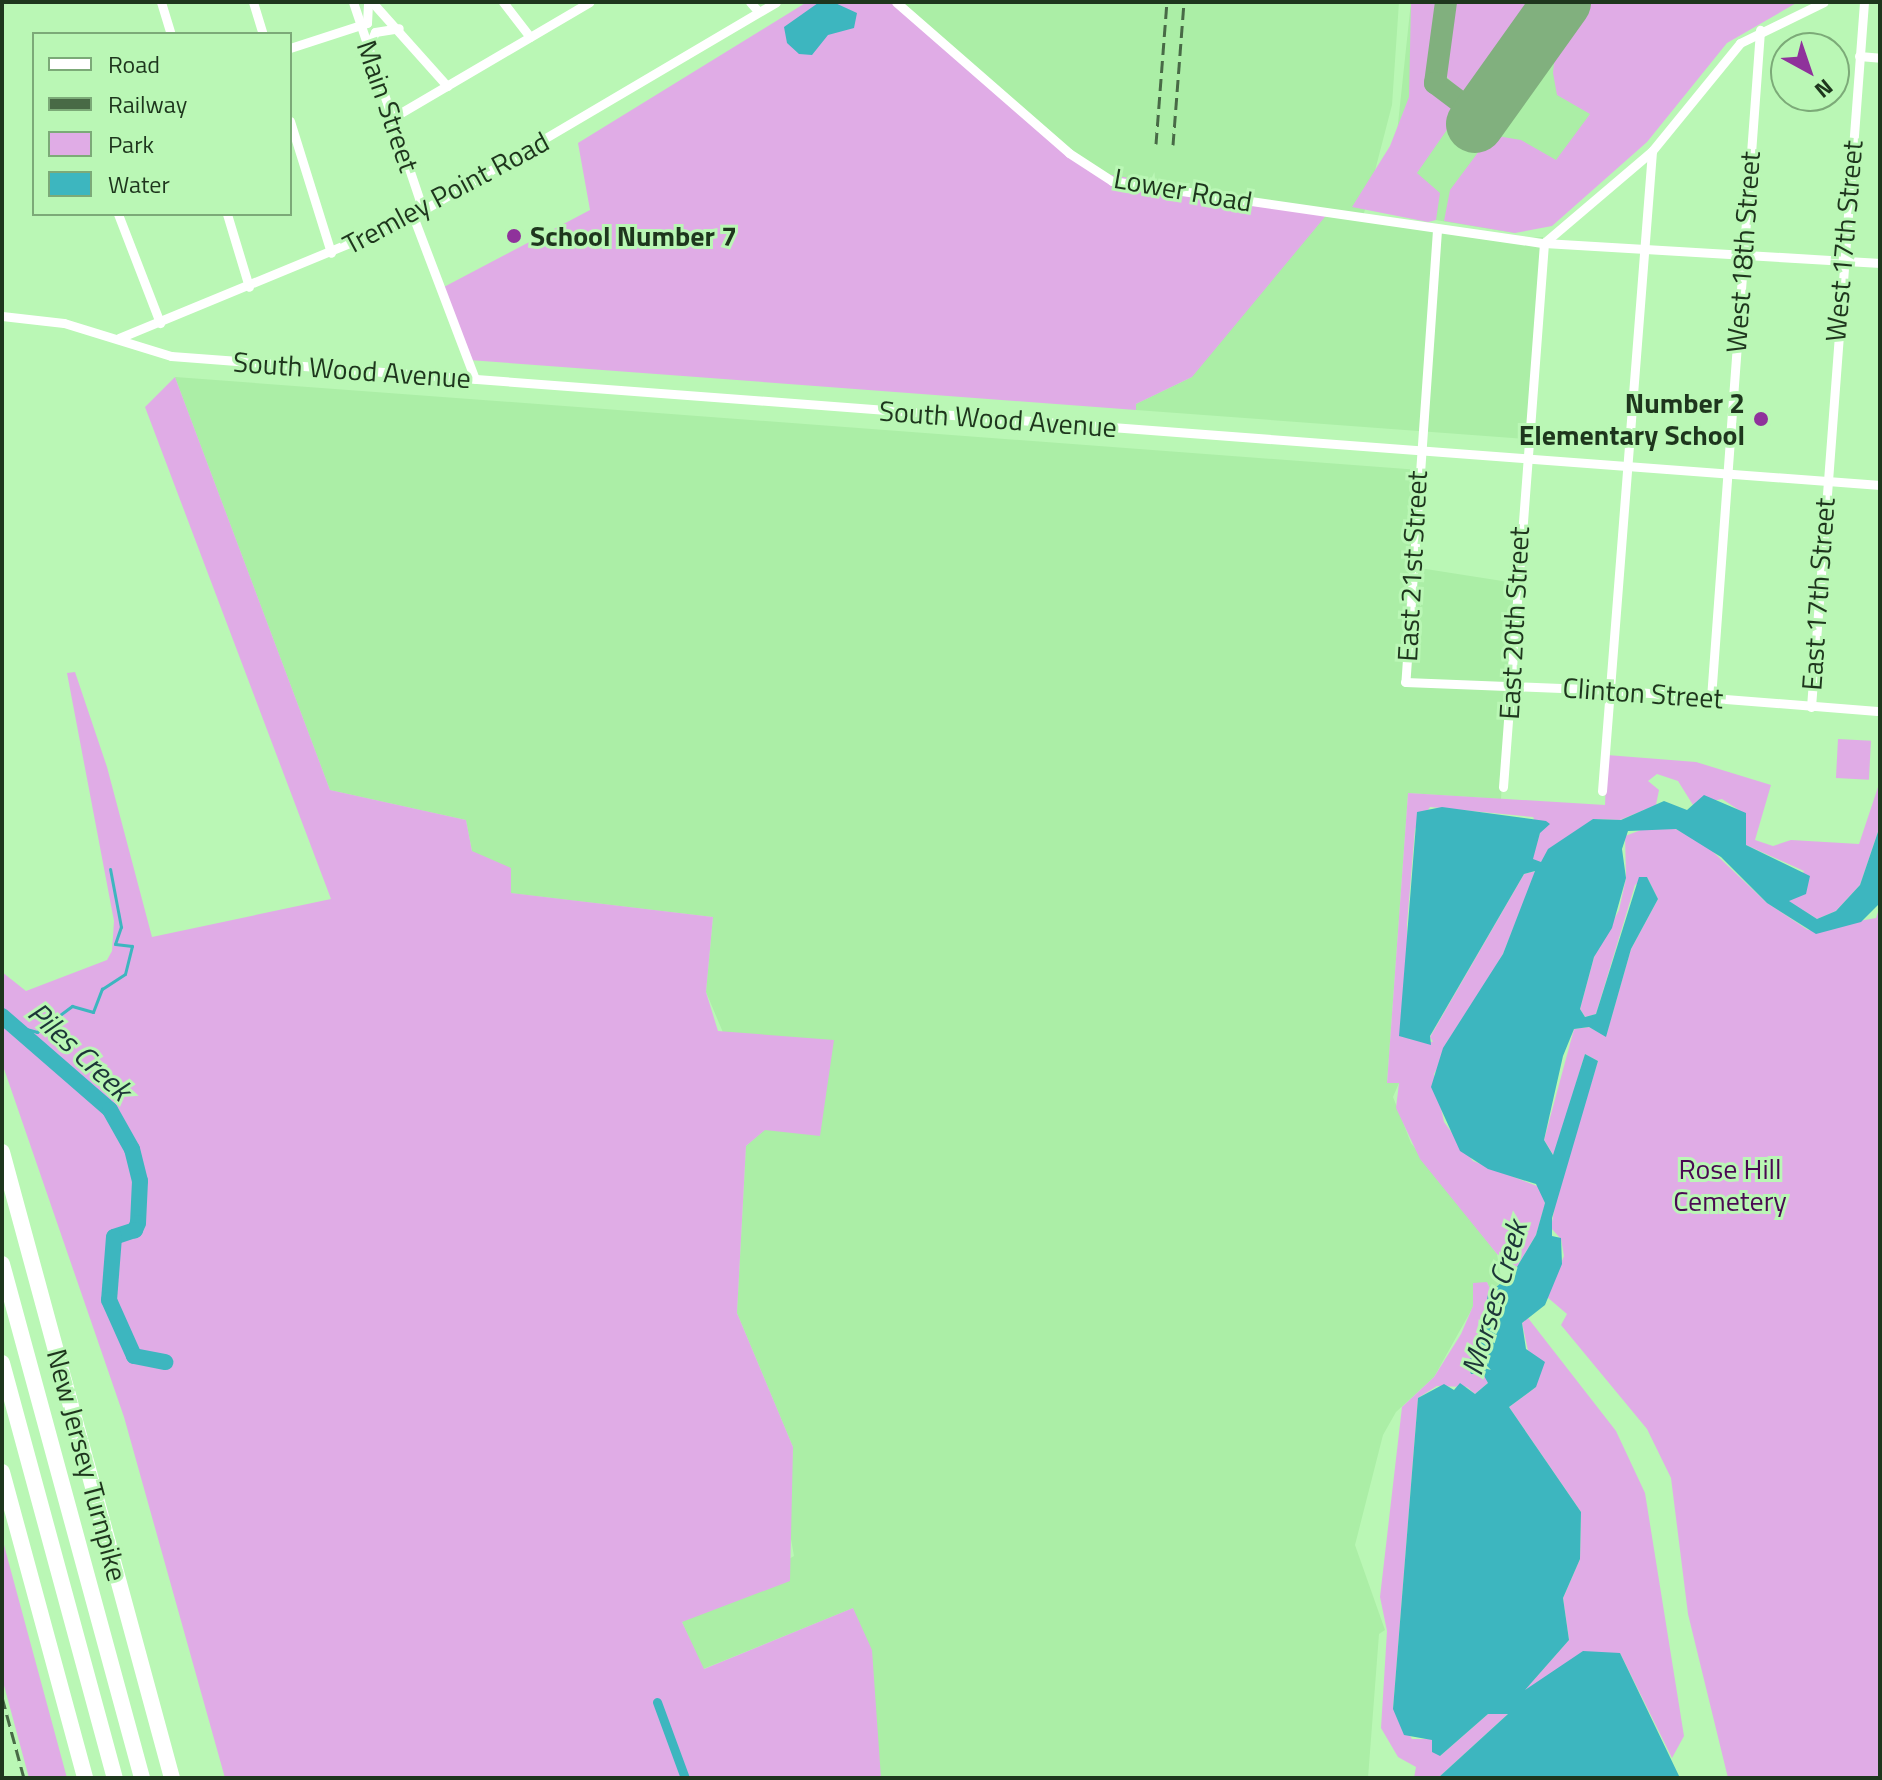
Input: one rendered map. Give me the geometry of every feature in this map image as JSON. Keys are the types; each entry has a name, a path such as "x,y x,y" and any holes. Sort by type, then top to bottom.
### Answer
{"highway":[{"name":"New Jersey Turnpike","path":"2,1152 172,1778"},
{"name":"New Jersey Turnpike","path":"2,1264 142,1778"},
{"name":"New Jersey Turnpike","path":"2,1363 115,1778"},
{"path":"2,1472 85,1778"}],"street":[{"path":"161,2 170,32"},
{"path":"253,2 262,32"},
{"name":"Main Street","path":"353,2 423,210"},
{"path":"292,47 359,23 368,2 400,28 447,86"},
{"path":"503,2 530,37"},
{"path":"392,118 590,2"},
{"path":"750,2 759,12"},
{"name":"Tremley Point Road","path":"118,339 331,253 413,216 776,2"},
{"name":"Lower Road","path":"896,2 1069,153 1112,181 1544,243 1643,245 1880,263"},
{"path":"1544,243 1652,151 1721,61 1760,30 1824,2"},
{"name":"West 17th Street","path":"1825,481 1864,2"},
{"path":"369,50 375,32 400,28"},
{"name":"West 18th Street","path":"1711,698 1760,30"},
{"path":"1859,56 1880,58"},
{"path":"292,127 331,253"},
{"path":"1602,791 1652,151"},
{"path":"119,216 160,323"},
{"path":"228,216 249,287"},
{"path":"413,216 475,379"},
{"name":"East 21st Street","path":"1405,682 1437,230"},
{"name":"East 20th Street","path":"1503,787 1523,458 1544,243"},
{"path":"2,316 64,323 118,339"},
{"name":"South Wood Avenue","path":"118,339 171,356 1880,485"},
{"name":"East 17th Street","path":"1811,707 1825,481"},
{"name":"Clinton Street","path":"1405,682 1611,690 1880,711"}],"shaded area":[{"path":"894,2 1399,2 1392,105 1363,217 1512,239 1543,237 1526,439 1136,410 1136,404 1192,377 1094,172"},
{"path":"1411,2 1684,2 1515,233 1399,214 1397,133"},
{"path":"175,377 1420,470 1413,567 1515,583 1501,799 1408,793 1387,1083 1399,1083 1393,1097 1411,1143 1497,1254 1502,1284 1492,1293 1487,1282 1434,1377 1396,1412 1383,1435 1355,1545 1385,1630 1379,1634 1368,1778 881,1778 853,1608 703,1669 682,1622 794,1556 788,1522 793,1447 737,1313 746,1146 764,1130 706,992 713,917 510,893 472,851 466,820 330,790"}],"green space":[{"path":"807,2 894,2 1094,172 1329,212 1192,377 1136,404 1136,410 469,360 442,288 590,210 578,143"},
{"path":"1411,2 1440,2 1431,77 1460,111 1417,173 1440,193 1436,220 1428,222 1352,207 1390,146 1409,97"},
{"path":"1456,2 1532,2 1464,95 1446,76 1449,18"},
{"path":"1591,2 1798,2 1727,43 1647,142 1552,226 1515,233 1444,221 1450,190 1491,135 1521,140 1556,160 1590,114 1557,95 1553,73 1555,52"},
{"path":"175,377 330,790 466,820 472,851 511,868 511,893 713,917 706,992 718,1031 834,1040 820,1136 765,1130 746,1146 737,1313 793,1447 790,1581 682,1622 704,1669 853,1608 872,1650 881,1778 225,1778 124,1417 2,1063 2,972 26,991 107,960 112,951 114,921 67,673 75,672 107,767 152,937 331,899 145,407"},
{"path":"1838,739 1871,741 1869,780 1836,778"},
{"path":"1607,755 1696,762 1771,785 1755,840 1773,846 1791,840 1859,844 1880,781 1880,826 1860,885 1836,911 1817,919 1788,901 1804,871 1746,845 1745,814 1722,799 1693,805 1678,781 1657,774 1648,781 1659,790 1656,805 1620,820 1593,819 1542,863 1532,860 1540,833 1533,817 1430,807 1415,829 1407,924 1409,1039 1433,1042 1430,1037 1524,874 1536,871 1503,954 1434,1074 1444,1122 1473,1161 1542,1188 1545,1204 1536,1235 1517,1267 1497,1254 1420,1159 1396,1108 1399,1083 1387,1083 1408,793 1605,805"},
{"name":"Rose Hill Cemetery","path":"1649,827 1676,829 1708,847 1766,902 1808,930 1876,918 1880,906 1880,1778 1728,1778 1688,1614 1671,1478 1647,1429 1561,1325 1567,1314 1547,1297 1564,1256 1561,1239 1551,1228 1557,1193 1598,1061 1585,1054 1554,1156 1544,1140 1574,1029 1589,1027 1606,1036 1631,949 1658,899 1647,877 1635,885 1596,1014 1585,1017 1580,1009 1594,957 1619,910 1626,878 1625,836"},
{"path":"1487,1282 1492,1293 1479,1346 1488,1383 1475,1394 1467,1387 1437,1386 1418,1398 1393,1709 1412,1739 1432,1739 1440,1756 1488,1714 1508,1714 1438,1778 1414,1778 1416,1767 1398,1757 1381,1728 1387,1631 1380,1597 1402,1407 1434,1377 1461,1334 1473,1306 1473,1283"},
{"path":"1528,1318 1616,1431 1645,1493 1684,1736 1672,1758 1620,1653 1522,1693 1569,1640 1563,1598 1580,1559 1581,1512 1509,1407 1536,1387 1522,1323"},
{"path":"2,1537 67,1778 29,1778 2,1678"}],"water":[{"path":"833,2 857,13 854,28 828,35 812,55 799,54 787,43 784,27 818,3"},
{"name":"Morses Creek","path":"1704,795 1746,813 1746,845 1810,876 1806,894 1789,901 1817,919 1836,911 1860,885 1880,826 1880,903 1861,922 1816,934 1767,903 1721,857 1676,829 1628,831 1622,849 1626,878 1612,928 1594,957 1580,1009 1585,1017 1596,1014 1639,877 1647,877 1658,899 1631,949 1606,1037 1589,1027 1574,1029 1563,1056 1544,1140 1553,1155 1585,1054 1598,1061 1552,1218 1552,1236 1561,1238 1562,1264 1545,1305 1522,1323 1526,1349 1545,1362 1536,1387 1509,1407 1581,1512 1580,1559 1563,1598 1569,1640 1525,1690 1583,1651 1620,1653 1680,1778 1438,1778 1508,1714 1488,1714 1440,1756 1432,1752 1432,1740 1404,1735 1393,1709 1418,1398 1444,1384 1454,1390 1460,1383 1475,1394 1488,1383 1483,1374 1471,1374 1466,1360 1484,1354 1479,1346 1488,1294 1514,1272 1536,1235 1545,1203 1536,1184 1488,1169 1460,1151 1431,1087 1443,1048 1503,954 1535,871 1524,874 1430,1036 1431,1045 1399,1036 1417,812 1442,807 1546,821 1550,824 1540,833 1533,859 1541,862 1548,849 1593,819 1621,820 1664,801 1687,810"}],"waterway":[{"path":"15,1026 37,1032 72,1006 93,1012 102,989 125,974 132,946 115,944 121,927 110,869"},
{"name":"Piles Creek","path":"2,1016 110,1110 132,1149 140,1181 138,1223 135,1230 114,1237 109,1300 134,1356 165,1362"},
{"path":"657,1702 685,1778"}],"taxiway":[{"path":"1446,2 1435,83 1480,117"}],"runway":[{"path":"1475,124 1562,2"}],"railway":[{"path":"1156,144 1167,2"},
{"path":"1173,145 1184,2"},
{"path":"2,1697 24,1778"}],"place":[{"name":"School Number 7","path":"514,236"},
{"name":"Number 2 Elementary School","path":"1761,419"}]}
